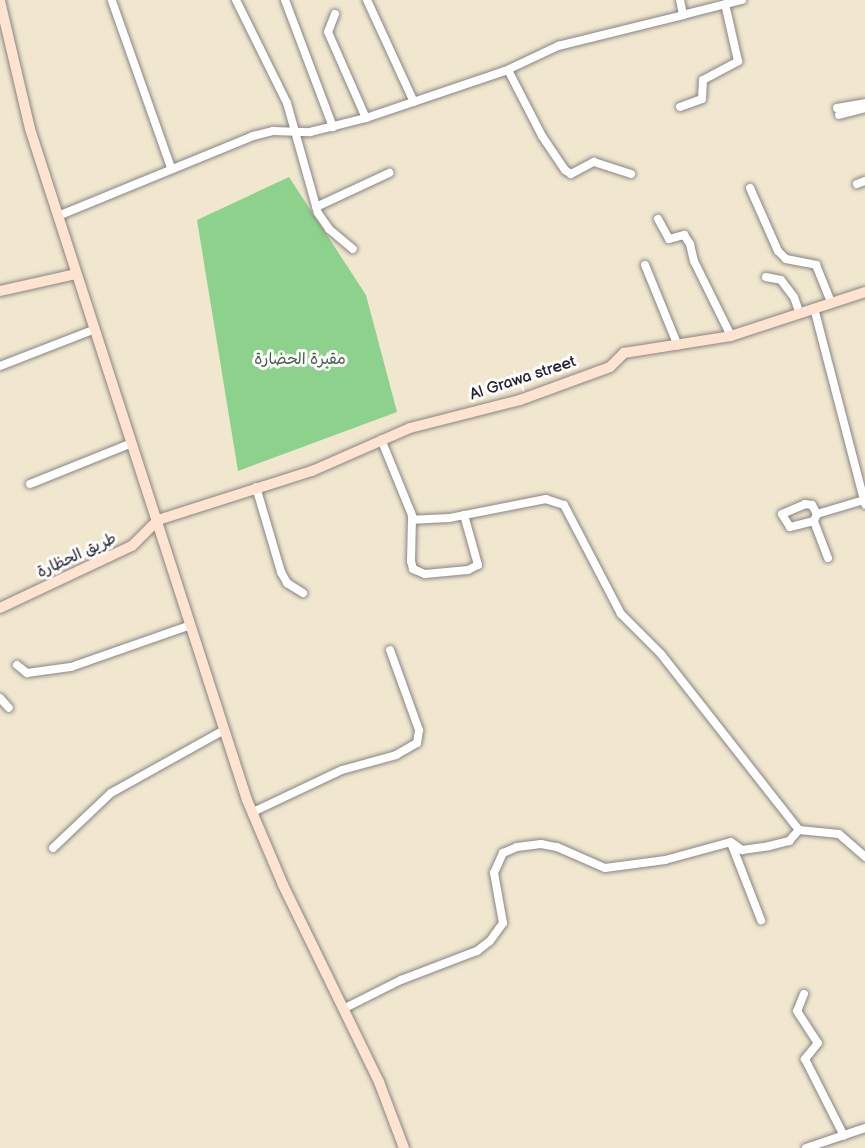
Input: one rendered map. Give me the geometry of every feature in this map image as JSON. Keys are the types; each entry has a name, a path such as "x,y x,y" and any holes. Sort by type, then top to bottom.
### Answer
{"street":[{"path":"236,0 280,86 298,132 297,150 316,207 329,230 353,249"},
{"path":"285,0 333,128"},
{"path":"367,0 414,102"},
{"path":"680,0 683,15"},
{"path":"58,216 171,168 264,133 333,128 508,70 558,46 741,0"},
{"path":"0,1 30,129 224,730 253,812 283,885 345,1008 379,1082 404,1148"},
{"path":"112,1 171,168"},
{"path":"680,107 702,99 703,80 738,61 725,4"},
{"path":"334,14 328,32 366,118"},
{"path":"508,70 542,136 565,170 571,174 594,162 631,174"},
{"path":"865,103 838,111 865,108"},
{"path":"316,207 389,174"},
{"path":"857,184 865,181"},
{"path":"750,188 778,251 786,259 816,265 831,302"},
{"path":"658,219 669,239 684,235 731,336"},
{"path":"645,265 678,346"},
{"path":"0,291 76,274"},
{"path":"766,277 781,280 794,297 800,314"},
{"name":"Al Grawa street","path":"158,520 312,471 381,439 422,424 520,400 610,367 624,352 678,346 731,336 865,292"},
{"path":"814,308 864,502 815,518 828,558"},
{"path":"0,366 93,330"},
{"path":"381,439 411,518 413,569 424,574 468,570 478,565 464,515"},
{"path":"30,484 132,443"},
{"path":"256,487 281,572 287,583 303,592"},
{"path":"411,518 429,521 546,499 564,505 621,614 661,654 798,830 839,834 865,857"},
{"name":"طريق الحظارة","path":"0,608 132,546 158,520"},
{"path":"17,665 27,673 71,667 191,625"},
{"path":"253,812 342,770 396,755 417,743 419,730 390,650"},
{"path":"0,699 9,708"},
{"path":"53,848 111,793 224,730"},
{"path":"731,842 742,850 769,846 789,841 798,830"},
{"path":"345,1008 490,941 503,923 494,873 503,854 517,847 557,847 605,868 665,861 731,842"},
{"path":"731,842 761,920"},
{"path":"804,994 797,1011 818,1043 805,1059 844,1136"},
{"path":"806,1148 865,1128"}],"green space":[{"name":"مقبرة الحضارة","path":"289,177 366,295 397,412 238,471 197,220"}]}
